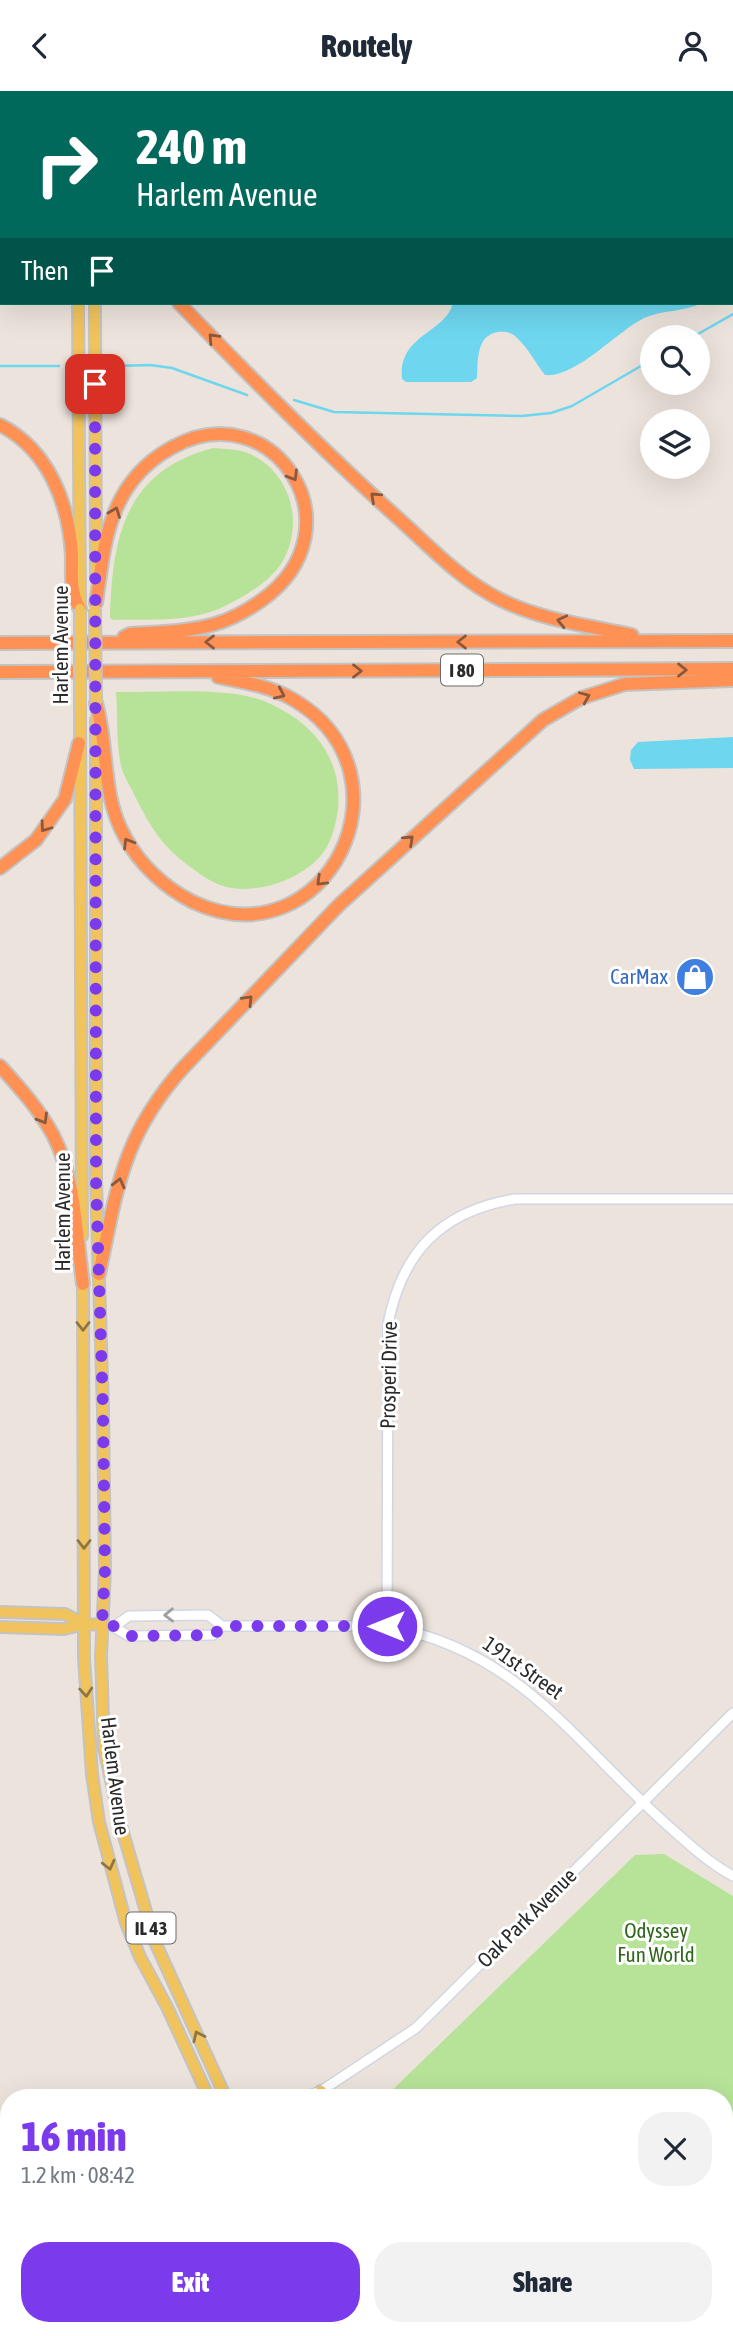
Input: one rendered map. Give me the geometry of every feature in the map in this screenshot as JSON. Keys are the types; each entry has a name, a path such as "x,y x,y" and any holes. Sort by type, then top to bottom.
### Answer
{"highway":[{"path":"181,305 289,415 381,503 467,578 497,598 534,614 653,640"},
{"path":"0,425 23,440 37,454 59,491 69,527 73,597 80,609"},
{"path":"96,606 106,539 116,508 133,479 162,453 203,436 215,434 242,437 266,448 292,473 304,497 306,534 296,564 279,586 244,611 216,624 183,630 131,634 115,642"},
{"name":"I 80","path":"0,641 733,641"},
{"name":"I 80","path":"0,674 733,669"},
{"path":"96,703 103,728 107,786 111,803 124,836 148,868 177,893 214,910 250,913 277,909 292,903 329,873 348,839 354,817 354,794 344,755 324,725 285,696 254,684 190,671"},
{"path":"99,1274 119,1178 127,1154 146,1115 182,1069 339,905 514,745 563,707 601,690 625,684 733,680"},
{"path":"0,868 36,840 65,799 79,743"},
{"path":"0,1066 33,1103 60,1152 69,1185 83,1284"}],"main road":[{"name":"Harlem Avenue","path":"78,305 84,1658 92,1774 99,1822 126,1923 205,2089"},
{"name":"Harlem Avenue","path":"95,305 96,1181 105,1569 102,1625 104,1748 121,1826 155,1942 222,2089"},
{"name":"191st Street","path":"0,1612 65,1614 84,1624"},
{"name":"191st Street","path":"0,1627 64,1629 84,1624 102,1625"}],"street":[{"name":"Prosperi Drive","path":"387,1626 388,1324 400,1279 413,1257 429,1238 448,1223 491,1203 515,1199 733,1199"},
{"name":"191st Street","path":"115,1626 129,1616 208,1615 222,1626 387,1626 408,1630 456,1647 509,1676 558,1716 642,1804 712,1864 733,1876"},
{"name":"191st Street","path":"102,1625 115,1626 129,1636 214,1635 222,1626"},
{"name":"Oak Park Avenue","path":"324,2089 416,2028 733,1713"}],"green space":[{"path":"213,448 250,454 276,474 285,487 293,518 288,549 281,564 256,588 212,611 184,618 113,620 110,618 111,588 120,535 129,511 142,491 160,473 183,459"},
{"path":"116,692 230,693 264,701 297,719 321,743 335,773 338,810 325,850 305,870 262,887 248,889 220,885 194,870 158,836 124,775 118,748"},
{"name":"Odyssey Fun World","path":"664,1854 733,1896 733,2089 393,2089 635,1855"}],"water":[{"path":"452,305 696,305 644,318 583,362 557,374 545,375 516,337 501,332 491,334 482,343 477,378 471,382 406,382 402,379 407,353 414,343 441,322"},
{"path":"733,737 733,768 634,769 630,760 631,750 638,742"}],"waterway":[{"path":"710,327 733,314"},
{"path":"113,366 150,365 172,368 247,395"},
{"path":"0,366 59,366"},
{"path":"294,400 334,412 522,416 551,413 572,406 640,367"}],"place":[{"name":"CarMax","path":"695,977"}],"route":[{"path":"95,384 96,1181 103,1410 105,1569 102,1625 115,1626 129,1636 214,1635 222,1626 387,1626"}]}
